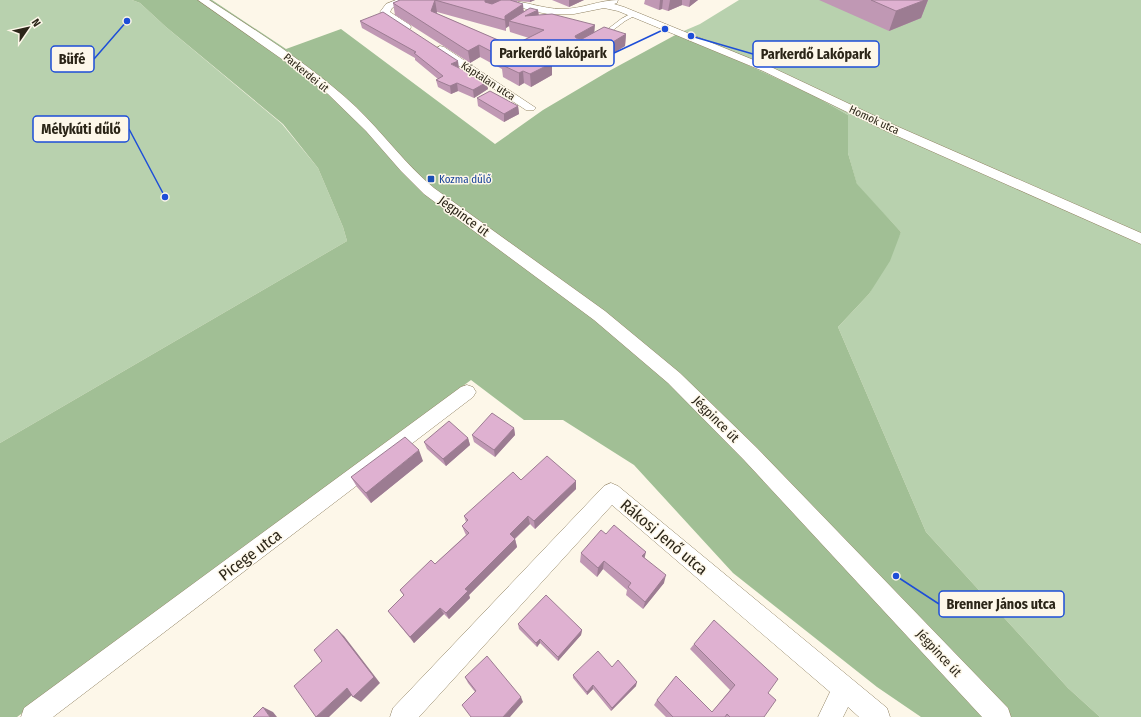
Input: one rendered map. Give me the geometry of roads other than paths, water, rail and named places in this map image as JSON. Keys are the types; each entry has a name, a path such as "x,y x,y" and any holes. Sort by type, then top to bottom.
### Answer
{"street":[{"name":"Parkerdei út","path":"203,0 275,48 329,91 370,128 397,160"},
{"path":"404,0 389,6 385,12 388,16 414,32"},
{"path":"532,10 542,0"},
{"path":"510,3 532,10 578,12 605,5 616,0"},
{"name":"Homok utca","path":"605,5 634,14 766,69 890,128 1141,239"},
{"name":"Káptalan utca","path":"433,45 530,108"},
{"name":"Jégpince út","path":"397,160 428,190 601,316 653,359 686,389 745,448 999,717"},
{"name":"Picege utca","path":"33,717 467,392"},
{"name":"Rákosi Jenő utca","path":"402,717 611,492 844,690 878,717"},
{"path":"830,717 844,690"}],"lane":[{"path":"594,41 634,14"}],"place":[{"name":"Büfé","path":"127,21"},
{"name":"Parkerdő lakópark","path":"665,29"},
{"name":"Parkerdő Lakópark","path":"691,36"},
{"name":"Kozma dűlő","path":"431,179"},
{"name":"Mélykúti dűlő","path":"165,197"},
{"name":"Brenner János utca","path":"896,576"}]}
